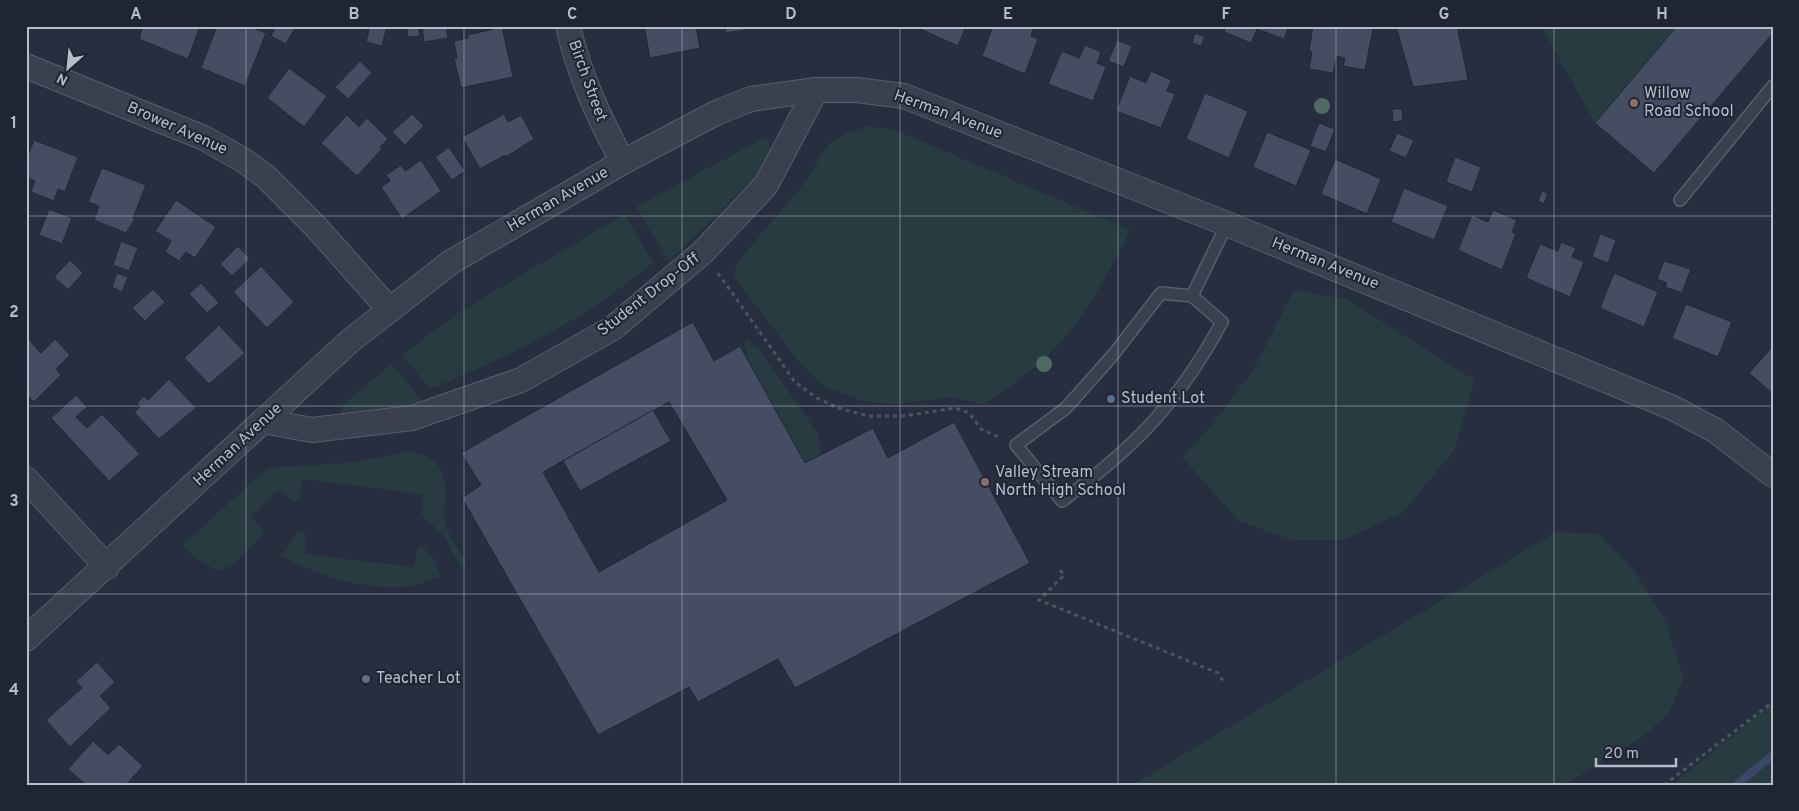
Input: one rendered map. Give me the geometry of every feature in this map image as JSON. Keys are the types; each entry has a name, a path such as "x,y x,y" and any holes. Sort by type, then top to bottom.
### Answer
{"street":[{"name":"Birch Street","path":"568,26 586,89 598,116 623,162"},
{"name":"Brower Avenue","path":"26,66 204,138 243,160 265,176 316,227 389,310"},
{"name":"Herman Avenue","path":"26,639 107,567 350,341 451,262 623,162 716,113 751,99 816,90 857,90 904,96 1227,224 1673,408 1716,431 1773,475"},
{"name":"Student Drop-Off","path":"264,421 312,430 412,418 521,380 614,328 703,252 766,185 816,90"},
{"path":"26,479 107,567"}],"lane":[{"path":"1680,200 1773,86"},
{"path":"1192,296 1227,224"},
{"path":"1161,293 1192,296 1222,322 1179,393 1147,431 1106,469 1062,501 1016,445 1066,408 1113,355 1161,293"}],"path":[{"path":"703,252 795,382 817,398 838,408 868,416 903,416 956,408 969,413 981,429 1016,445"},
{"path":"1060,570 1064,576 1039,600 1218,673 1223,680"},
{"path":"1664,785 1773,702"}],"shaded area":[{"path":"1541,26 1677,26 1595,123"},
{"path":"869,126 895,130 1130,230 1113,265 1093,299 1070,331 1044,359 984,405 952,397 895,404 862,401 826,387 802,366 734,277 736,264 807,180 831,142 847,133"},
{"path":"766,137 772,152 762,171 669,261 636,207"},
{"path":"625,214 653,263 628,283 574,319 490,364 430,389 402,355 459,312"},
{"path":"1294,290 1346,299 1475,380 1454,451 1403,512 1344,540 1292,540 1239,521 1182,457 1209,429 1254,369"},
{"path":"748,339 753,346 758,347 818,434 821,455 805,463 745,354 747,351 743,343"},
{"path":"392,364 422,401 356,421 348,419 341,413 343,404"},
{"path":"411,451 421,454 434,462 442,472 445,488 444,518 451,537 468,567 462,570 444,536 422,515 422,494 303,479 299,500 295,502 281,491 276,491 250,517 264,530 261,537 230,567 216,570 194,557 183,545 269,468 356,462"},
{"path":"299,531 303,531 306,536 305,554 414,567 418,547 424,548 433,559 441,576 412,586 378,587 361,585 313,571 282,556"},
{"path":"1556,532 1598,534 1633,569 1665,620 1684,679 1669,712 1644,736 1565,785 1132,785"},
{"path":"1773,703 1773,782 1769,785 1672,785"}],"building":[{"path":"143,26 200,26 188,59 139,39"},
{"path":"217,26 247,26 266,33 245,86 201,68"},
{"path":"276,26 296,26 286,44 271,36"},
{"path":"370,26 387,26 382,46 366,42"},
{"path":"418,26 420,36 408,37 407,27"},
{"path":"422,26 446,26 448,38 424,42"},
{"path":"644,26 696,26 700,48 650,58"},
{"path":"724,26 752,26 752,29 726,33"},
{"path":"914,26 966,26 958,46"},
{"path":"993,26 1034,26 1031,36 1038,39 1025,74 982,56"},
{"path":"1226,26 1289,26 1284,39 1257,29 1251,43 1224,32"},
{"path":"1313,26 1357,26 1373,29 1365,70 1343,66 1345,58 1337,56 1333,73 1309,69 1312,52 1309,51"},
{"path":"1396,26 1457,26 1468,80 1413,87"},
{"path":"1677,26 1773,26 1773,33 1654,173 1595,123"},
{"path":"502,27 513,77 461,88 454,59 457,58 454,41 468,38 468,35"},
{"path":"1195,33 1205,37 1201,46 1192,43"},
{"path":"1117,40 1132,46 1124,67 1108,61"},
{"path":"1085,45 1101,52 1097,63 1106,67 1093,101 1048,84 1062,51 1079,58"},
{"path":"360,61 372,73 348,99 335,87"},
{"path":"289,68 327,96 304,127 267,98"},
{"path":"1151,71 1171,80 1167,91 1175,94 1161,128 1116,111 1130,76 1146,83"},
{"path":"1205,93 1248,111 1229,158 1186,139"},
{"path":"1392,109 1402,109 1403,121 1393,122"},
{"path":"412,114 424,126 405,145 392,132"},
{"path":"504,114 508,122 521,115 534,139 506,157 505,155 480,169 462,137"},
{"path":"347,115 359,127 367,118 388,139 380,147 382,149 357,176 321,143"},
{"path":"1319,123 1335,129 1326,152 1310,146"},
{"path":"1267,132 1311,150 1296,186 1253,167"},
{"path":"1397,133 1414,140 1406,158 1389,151"},
{"path":"34,140 78,157 65,192 58,189 54,201 31,192 35,181 26,177 26,161"},
{"path":"449,147 465,171 452,180 435,157"},
{"path":"1455,157 1481,167 1472,192 1446,182"},
{"path":"1335,159 1381,179 1367,214 1321,194"},
{"path":"421,160 441,191 402,219 381,187 390,181 386,175 401,165 405,171"},
{"path":"102,168 146,185 133,218 135,219 126,233 94,220 99,206 88,202"},
{"path":"1404,188 1448,206 1434,240 1391,222"},
{"path":"1542,191 1548,193 1544,204 1538,201"},
{"path":"176,200 216,227 195,258 186,252 179,261 165,252 171,241 155,231"},
{"path":"49,209 72,218 62,244 39,235"},
{"path":"1493,210 1517,220 1512,232 1516,234 1502,270 1458,250 1472,215 1488,222"},
{"path":"1600,234 1616,240 1608,263 1592,257"},
{"path":"121,241 138,248 129,271 113,265"},
{"path":"1561,242 1576,248 1572,257 1584,262 1570,297 1526,278 1540,244 1558,251"},
{"path":"238,246 250,259 232,276 220,264"},
{"path":"70,260 83,273 68,290 54,277"},
{"path":"1664,261 1691,269 1682,293 1665,287 1667,283 1657,279"},
{"path":"261,266 294,302 267,328 233,292"},
{"path":"117,273 128,277 122,292 112,287"},
{"path":"1614,273 1658,292 1644,327 1600,308"},
{"path":"201,283 219,303 207,313 189,294"},
{"path":"153,289 165,302 145,321 132,308"},
{"path":"1686,304 1732,322 1718,357 1672,338"},
{"path":"693,322 714,361 740,346 805,463 873,428 888,458 954,422 1030,563 795,688 778,659 698,702 689,687 598,735 462,498 481,485 461,453","holes":["669,402 727,500 599,572 543,472"]},
{"path":"219,325 245,353 209,384 184,358"},
{"path":"55,339 70,355 56,369 61,375 34,402 26,394 26,343 29,340 41,353"},
{"path":"1773,346 1773,394 1749,373"},
{"path":"169,379 196,408 159,439 134,412 140,407 137,403 144,396 148,400"},
{"path":"76,395 87,407 76,417 87,428 102,414 140,454 109,481 51,418"},
{"path":"653,410 671,441 580,491 563,461"},
{"path":"97,662 115,682 100,696 111,708 70,747 46,720 82,688 76,681"},
{"path":"93,741 108,755 119,744 143,766 126,785 86,785 68,769"}],"waterway":[{"path":"1736,785 1773,755"}],"place":[{"name":"Willow Road School","path":"1634,103"},
{"name":"Student Lot","path":"1111,399"},
{"name":"Valley Stream North High School","path":"985,482"},
{"name":"Teacher Lot","path":"366,679"}]}
